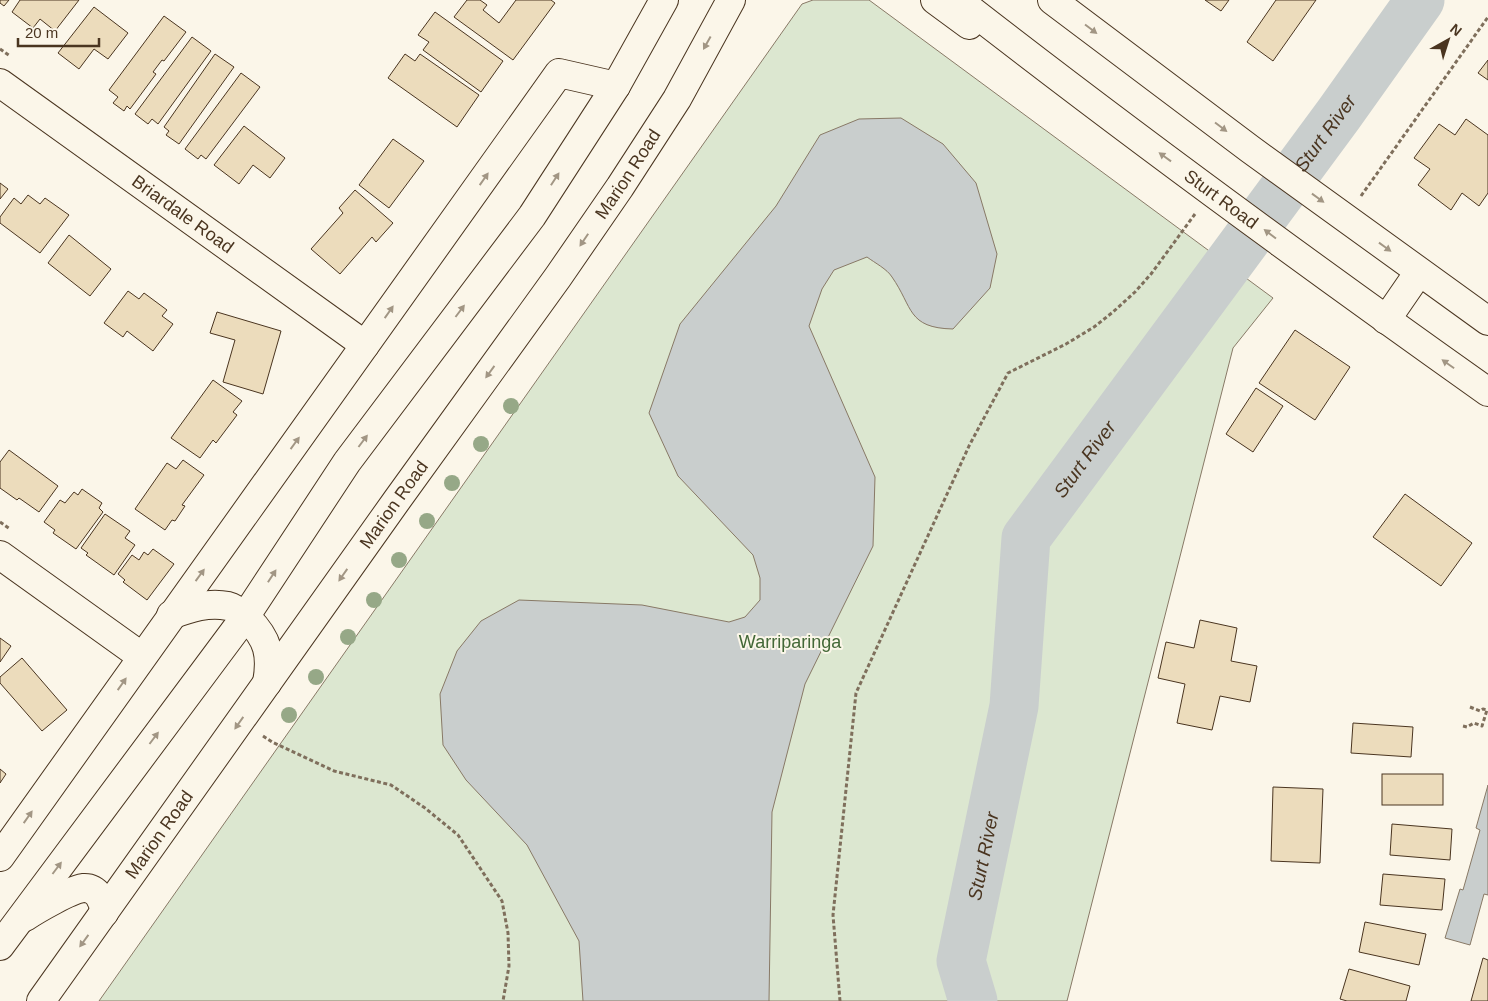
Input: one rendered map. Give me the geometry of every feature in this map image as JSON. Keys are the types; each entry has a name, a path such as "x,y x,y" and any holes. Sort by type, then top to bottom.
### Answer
{"main road":[{"path":"0,946 245,616 347,462 532,216 616,86 664,0"},
{"name":"Marion Road","path":"41,1001 396,500 564,269 677,98 731,0"},
{"path":"935,0 987,38 1070,87"},
{"name":"Sturt Road","path":"958,0 1070,87 1209,202 1309,264 1488,392"},
{"path":"1052,0 1250,149 1488,321"},
{"path":"0,857 141,656 559,73 616,86"},
{"name":"Briardale Road","path":"0,84 365,346"},
{"path":"1386,320 1419,272"},
{"path":"0,555 141,656"},
{"path":"171,615 197,606 218,605 232,607 245,616 259,631 266,643 270,666 267,683"},
{"path":"17,921 83,888 92,890 100,897 104,913"}],"path":[{"path":"1346,218 1488,17"},
{"path":"840,1001 833,915 856,693 969,446 1008,373 1066,344 1094,327 1113,312 1151,274 1209,202"},
{"path":"1463,726 1467,727 1474,723 1482,726 1488,710 1483,709 1480,711 1470,707"},
{"path":"240,721 272,742 334,771 391,785 425,808 458,835 502,901 508,933 510,966 503,1001"}],"green space":[{"name":"Warriparinga","path":"813,0 869,0 1273,298 1233,348 1067,1001 99,1001 802,4"}],"shaded area":[{"path":"901,118 943,144 976,183 997,254 990,288 953,329 938,328 927,325 919,320 913,314 890,274 867,257 834,270 822,289 809,326 875,477 873,546 805,684 772,812 769,1001 583,1001 579,941 527,845 466,780 443,745 440,694 457,651 481,621 519,600 642,605 729,622 745,617 760,600 760,578 753,555 678,476 649,413 680,324 776,206 820,135 859,119"},
{"path":"1488,785 1488,895 1484,894 1470,945 1445,938 1460,889 1463,890 1480,830 1476,828"}],"building":[{"path":"0,0 9,0 4,6 0,3"},
{"path":"20,0 79,0 55,31 40,19 33,28 12,12"},
{"path":"467,0 480,0 487,5 483,10 499,23 516,0 551,0 555,3 513,60 454,17"},
{"path":"1205,0 1229,0 1221,11"},
{"path":"1276,0 1316,0 1273,61 1247,42"},
{"path":"94,7 128,33 108,59 94,49 79,69 58,53"},
{"path":"435,12 503,61 481,92 423,50 429,42 418,35"},
{"path":"164,16 186,32 153,72 156,74 130,109 127,106 124,111 113,103 118,97 109,90"},
{"path":"192,37 211,51 158,124 152,119 148,124 135,114"},
{"path":"215,54 234,67 179,144 166,135 169,131 164,127"},
{"path":"405,54 415,61 420,54 479,95 457,127 388,78"},
{"path":"1488,60 1488,80 1478,73"},
{"path":"241,73 260,87 206,159 201,155 198,159 185,149"},
{"path":"1466,119 1488,135 1488,193 1479,206 1462,193 1451,210 1418,185 1430,169 1414,158 1439,124 1455,135"},
{"path":"244,126 285,158 270,178 253,165 239,184 214,165"},
{"path":"393,139 424,161 389,208 359,185"},
{"path":"0,183 8,189 0,199"},
{"path":"355,190 393,223 376,242 372,237 340,274 311,249 343,213 339,208"},
{"path":"28,195 40,204 45,198 69,215 40,253 0,223 0,217 14,198 21,204"},
{"path":"69,235 111,269 90,296 48,263"},
{"path":"128,291 139,299 144,293 167,310 162,316 173,324 153,351 127,331 123,337 104,323"},
{"path":"217,312 281,331 263,394 223,382 235,340 210,333"},
{"path":"1295,330 1350,367 1315,420 1259,383"},
{"path":"213,380 242,401 233,412 237,415 216,443 213,440 200,458 171,438"},
{"path":"1256,388 1283,406 1253,452 1226,434"},
{"path":"9,450 58,486 39,512 0,488 0,462"},
{"path":"183,460 204,475 182,505 185,506 175,521 172,520 165,530 135,509 167,463 176,469"},
{"path":"82,489 102,503 99,508 103,512 76,549 53,533 55,530 44,522 60,500 65,503 74,492 78,495"},
{"path":"1405,494 1472,543 1441,586 1373,537"},
{"path":"105,514 130,531 125,538 135,545 114,575 86,555 88,553 81,548"},
{"path":"153,549 174,564 147,600 123,582 125,580 118,574 132,555 139,560 144,552 148,555"},
{"path":"1200,620 1237,628 1231,661 1257,666 1250,702 1220,696 1212,730 1177,723 1185,684 1158,678 1166,642 1194,648"},
{"path":"0,638 11,646 0,662"},
{"path":"22,658 67,710 42,731 0,683 0,677"},
{"path":"1353,723 1413,727 1411,757 1351,753"},
{"path":"0,769 6,774 0,783"},
{"path":"1382,774 1443,774 1443,805 1382,805"},
{"path":"1273,787 1323,789 1320,863 1271,861"},
{"path":"1392,824 1452,829 1450,860 1390,855"},
{"path":"1383,874 1445,879 1442,910 1380,905"},
{"path":"1365,922 1426,934 1419,965 1359,952"},
{"path":"1483,958 1488,960 1488,1001 1471,1001"},
{"path":"1349,969 1410,986 1406,1001 1347,1001 1340,999"}],"waterway":[{"name":"Sturt River","path":"973,1001 961,961 1014,706 1026,538 1339,114 1420,0"}]}
